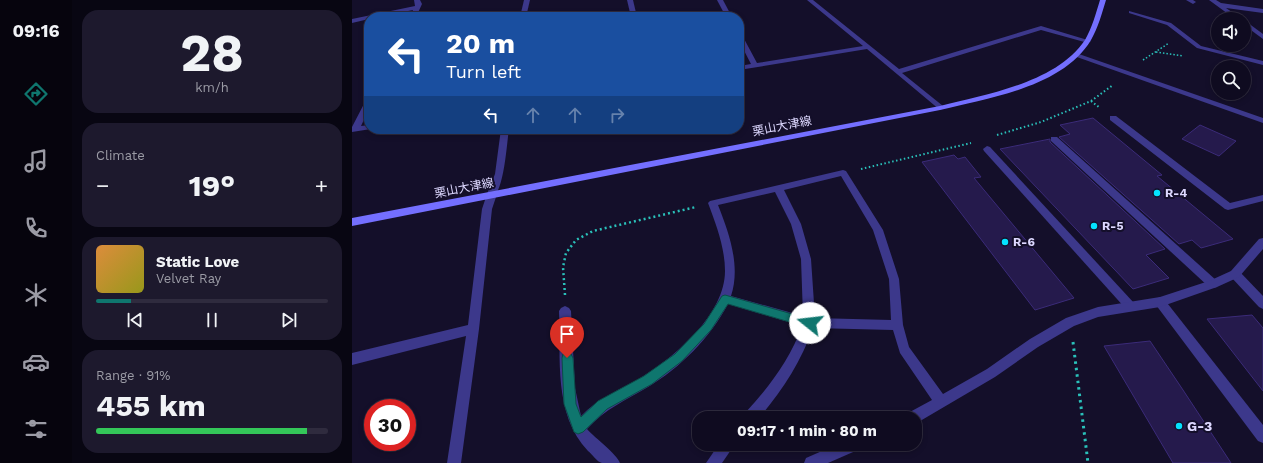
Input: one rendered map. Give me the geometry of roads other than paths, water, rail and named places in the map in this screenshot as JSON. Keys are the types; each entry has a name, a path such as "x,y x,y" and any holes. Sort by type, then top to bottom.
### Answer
{"main road":[{"name":"栗山大津線","path":"352,222 940,108 992,96 1034,81 1058,69 1076,55 1088,41 1103,0"}],"street":[{"path":"416,12 419,4 417,0"},
{"path":"524,12 526,0"},
{"path":"630,0 633,12"},
{"path":"720,0 726,12"},
{"path":"810,0 940,108"},
{"path":"1212,0 1229,12"},
{"path":"1221,6 1263,10"},
{"path":"394,12 418,7"},
{"path":"1131,12 1169,24 1199,47 1263,63"},
{"path":"352,21 364,18"},
{"path":"897,72 1041,28 1088,41"},
{"path":"1251,28 1263,37"},
{"path":"744,44 755,65"},
{"path":"744,67 868,47"},
{"path":"1076,55 1263,121"},
{"path":"354,130 364,111"},
{"path":"1113,118 1228,207 1263,198"},
{"path":"354,130 364,128"},
{"path":"454,463 474,329 487,209 498,174 504,134"},
{"path":"1054,139 1213,284"},
{"path":"986,149 1130,306"},
{"path":"578,428 602,405 648,380 678,357 708,327 725,299 730,272 722,227 713,203 843,173 878,230 894,278 898,325 904,349 941,402"},
{"path":"756,411 775,388 792,362 800,348 810,323 806,259 796,224 778,188"},
{"path":"922,413 1070,322 1098,312 1160,302 1213,284 1235,274 1263,242"},
{"path":"1235,274 1263,304"},
{"path":"725,299 810,323 898,325"},
{"path":"1160,302 1263,436"},
{"path":"565,311 570,404 578,428 595,449 613,463"},
{"path":"352,359 474,329"},
{"path":"713,463 722,451"},
{"path":"811,463 839,451"}],"place":[{"name":"R-4","path":"1157,193"},
{"name":"R-5","path":"1094,226"},
{"name":"R-6","path":"1005,242"},
{"name":"G-3","path":"1179,426"}]}
